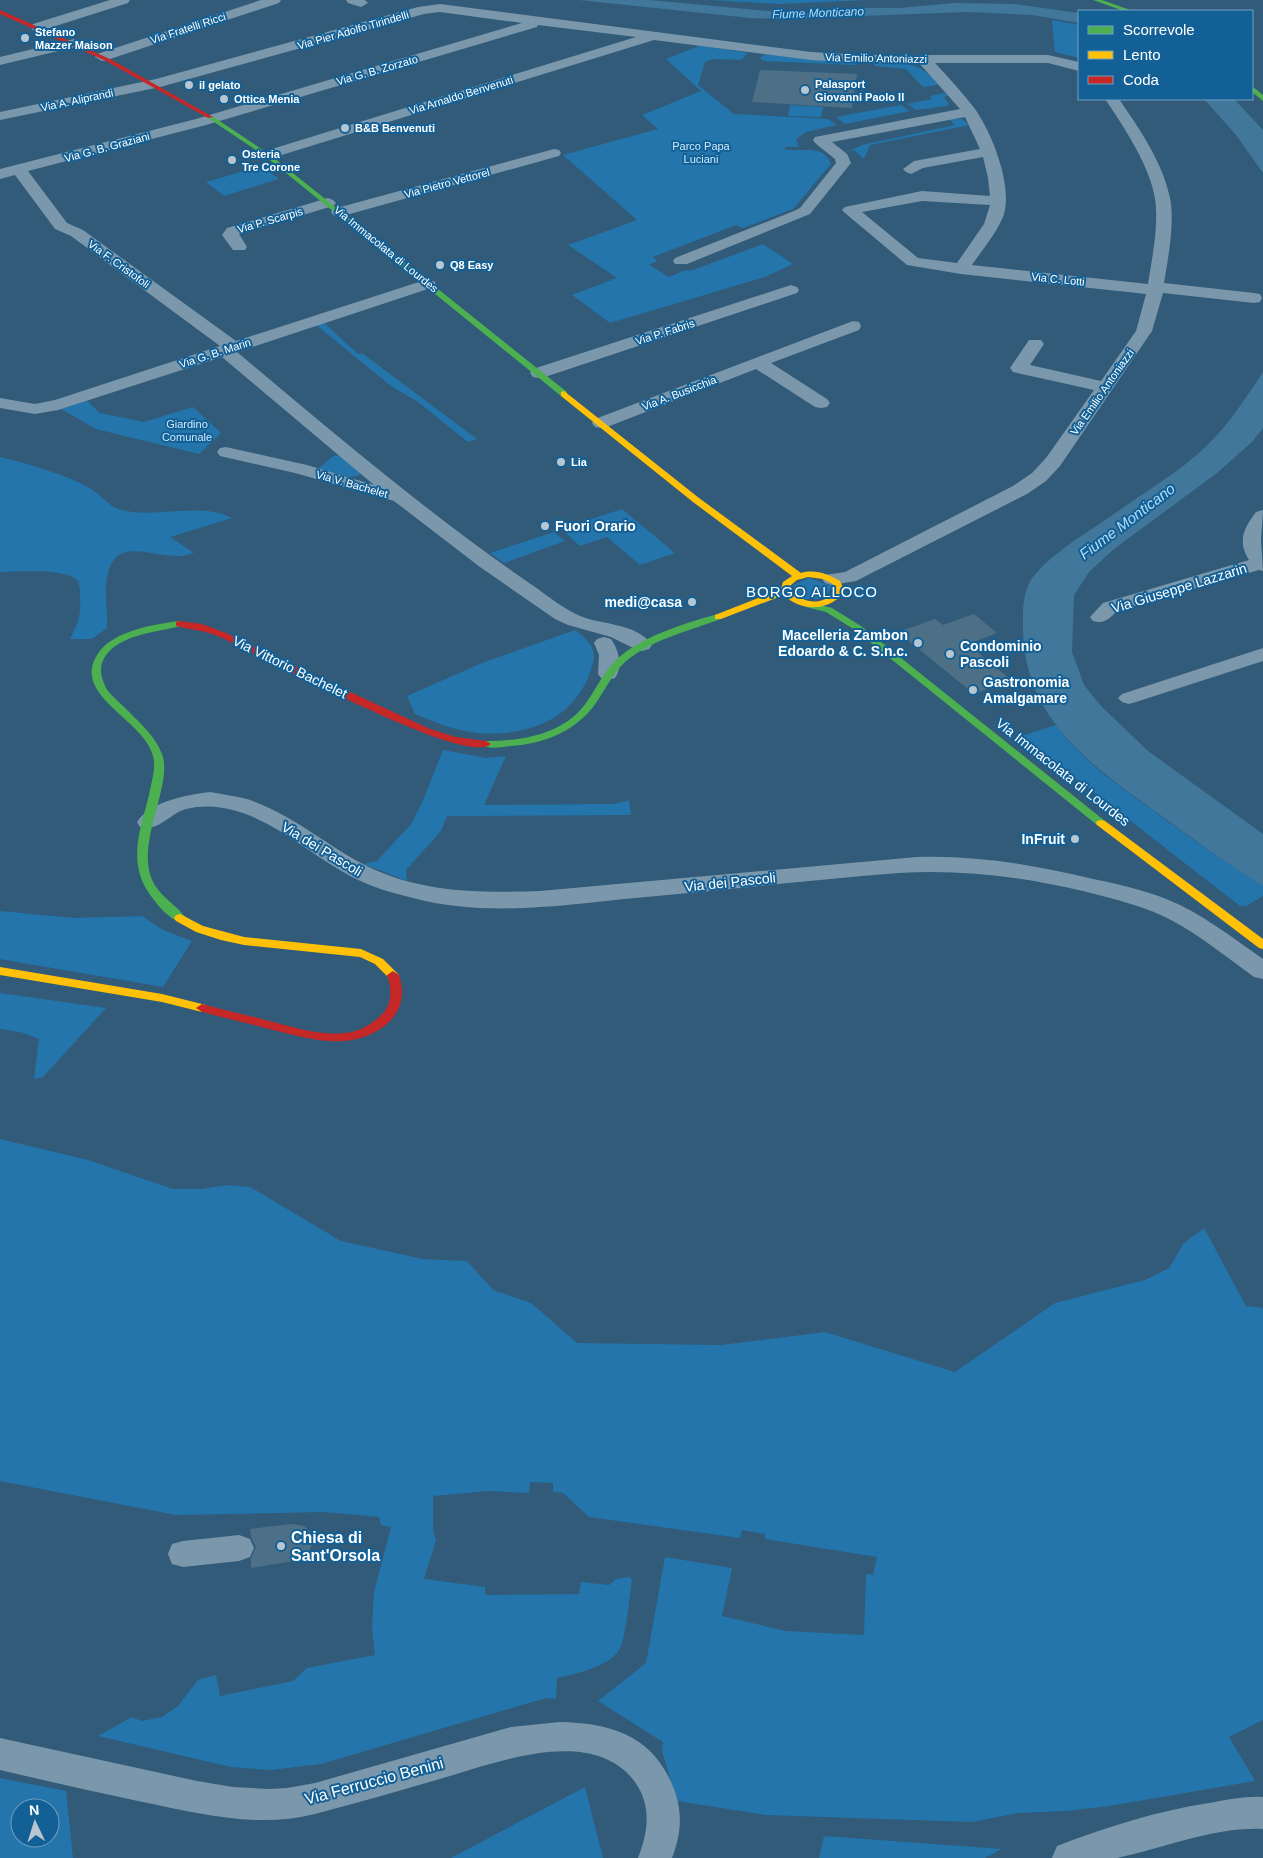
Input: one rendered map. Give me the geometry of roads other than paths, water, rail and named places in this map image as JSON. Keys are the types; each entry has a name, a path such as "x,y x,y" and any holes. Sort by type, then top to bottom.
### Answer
{"street":[{"path":"38,26 123,0"},
{"name":"Via Fratelli Ricci","path":"102,57 274,0"},
{"path":"1102,0 1127,10"},
{"path":"1102,0 1133,10"},
{"name":"Via Pier Adolfo Tirindelli","path":"154,84 431,8 702,42"},
{"name":"Via Immacolata di Lourdes","path":"0,12 38,26 154,84 213,118 267,155 794,578"},
{"name":"Via G. B. Zorzato","path":"213,118 541,21"},
{"name":"Via Arnaldo Benvenuti","path":"267,155 655,36"},
{"name":"Via Emilio Antoniazzi","path":"702,42 828,57 1048,59 1078,67"},
{"path":"0,61 74,43"},
{"path":"923,59 959,96 970,112 988,152 994,172 997,201 995,217 961,269"},
{"name":"Via A. Aliprandi","path":"0,116 154,84"},
{"path":"1253,89 1263,99"},
{"name":"Via Emilio Antoniazzi","path":"840,585 1020,490 1039,477 1054,462 1148,324 1156,288 1164,208 1163,199 1135,134 1113,100"},
{"path":"681,261 805,211 844,163 842,158 820,140 970,112"},
{"name":"Via G. B. Graziani","path":"0,174 213,118"},
{"path":"911,168 919,164 988,152"},
{"name":"Via Pietro Vettorel","path":"334,208 554,153"},
{"name":"Via F. Cristofoli","path":"18,170 61,226 77,232 228,348"},
{"name":"Via C. Lotti","path":"997,201 922,196 850,210 913,262 961,269 1254,298"},
{"name":"Via P. Scarpis","path":"239,248 230,235 232,230 334,208"},
{"name":"Via G. B. Marin","path":"0,403 24,408 46,408 428,284"},
{"name":"Via P. Fabris","path":"539,373 791,290"},
{"name":"Via A. Busicchia","path":"601,424 853,326"},
{"path":"1035,344 1019,368 1105,386"},
{"name":"Via Vittorio Bachelet","path":"228,348 334,442 457,541 565,616 610,637 620,648 638,647 787,594"},
{"path":"757,362 821,403"},
{"name":"Via V. Bachelet","path":"300,469 323,458 332,451 334,442"},
{"name":"Via V. Bachelet","path":"226,452 300,469 403,499"},
{"name":"Via Giuseppe Lazzarin","path":"1100,616 1110,607 1262,564 1254,552 1251,536 1253,526 1263,516"},
{"path":"787,594 786,584 794,578 816,574 840,585"},
{"path":"809,605 825,603 840,585"},
{"path":"840,585 840,608 846,620"},
{"name":"Via Immacolata di Lourdes","path":"787,594 794,600 829,610 846,620 1132,846 1263,945"},
{"name":"Via Vittorio Bachelet","path":"148,822 159,769 157,749 104,693 94,678 96,664 104,652 117,641 139,631 177,624 189,624 212,629 422,731 445,739 473,744 524,742 558,730 582,715 608,674 638,647"},
{"path":"608,674 610,637 681,631"},
{"path":"1129,698 1263,654"},
{"name":"Via dei Pascoli","path":"148,822 167,809 192,801 210,799 236,802 258,810 354,869 379,881 426,894 493,902 565,898 892,866 954,864 1016,870 1110,890 1170,910 1203,929 1263,971"},
{"path":"0,972 162,998 319,1038 342,1038 368,1031 381,1023 390,1014 396,1005 398,986 393,974 372,957 353,952 253,941 214,934 194,927 160,903 149,890 141,864 141,852 148,822"},
{"path":"183,1554 239,1548"},
{"name":"Via Ferruccio Benini","path":"0,1754 200,1799 287,1804 323,1796 522,1740 567,1737 604,1741 624,1749 643,1763 655,1783 663,1805 665,1821 663,1840 655,1858"},
{"path":"1069,1858 1098,1847 1204,1819 1245,1813 1263,1813"}],"water":[{"name":"Fiume Monticano","path":"579,0 650,0 800,14 862,8 899,8 955,3 1014,4 1078,13 1078,23 1032,15 967,12 784,19 750,18"},
{"path":"1205,100 1235,100 1263,130 1263,173 1236,135"},
{"name":"Fiume Monticano","path":"1263,372 1263,428 1252,442 1217,473 1114,549 1089,572 1074,595 1072,652 1084,685 1101,706 1148,751 1263,834 1263,886 1212,853 1138,799 1089,760 1068,739 1050,716 1036,690 1027,661 1023,621 1024,601 1029,583 1041,568 1071,543 1169,477 1207,446 1242,404"}],"place":[{"name":"Stefano Mazzer Maison","path":"25,38"},
{"name":"il gelato","path":"189,85"},
{"name":"Palasport Giovanni Paolo II","path":"805,90"},
{"name":"Ottica Menia","path":"224,99"},
{"name":"B&B Benvenuti","path":"345,128"},
{"name":"Osteria Tre Corone","path":"232,160"},
{"name":"Q8 Easy","path":"440,265"},
{"name":"Lia","path":"561,462"},
{"name":"Fuori Orario","path":"545,526"},
{"name":"medi@casa","path":"692,602"},
{"name":"Macelleria Zambon Edoardo & C. S.n.c.","path":"918,643"},
{"name":"Condominio Pascoli","path":"950,654"},
{"name":"Gastronomia Amalgamare","path":"973,690"},
{"name":"InFruit","path":"1075,839"},
{"name":"Chiesa di Sant'Orsola","path":"281,1546"}],"district":[{"name":"BORGO ALLOCO","path":"812,591"}],"park label":[{"name":"Parco Papa Luciani","path":"701,152"},
{"name":"Giardino Comunale","path":"187,430"}]}
